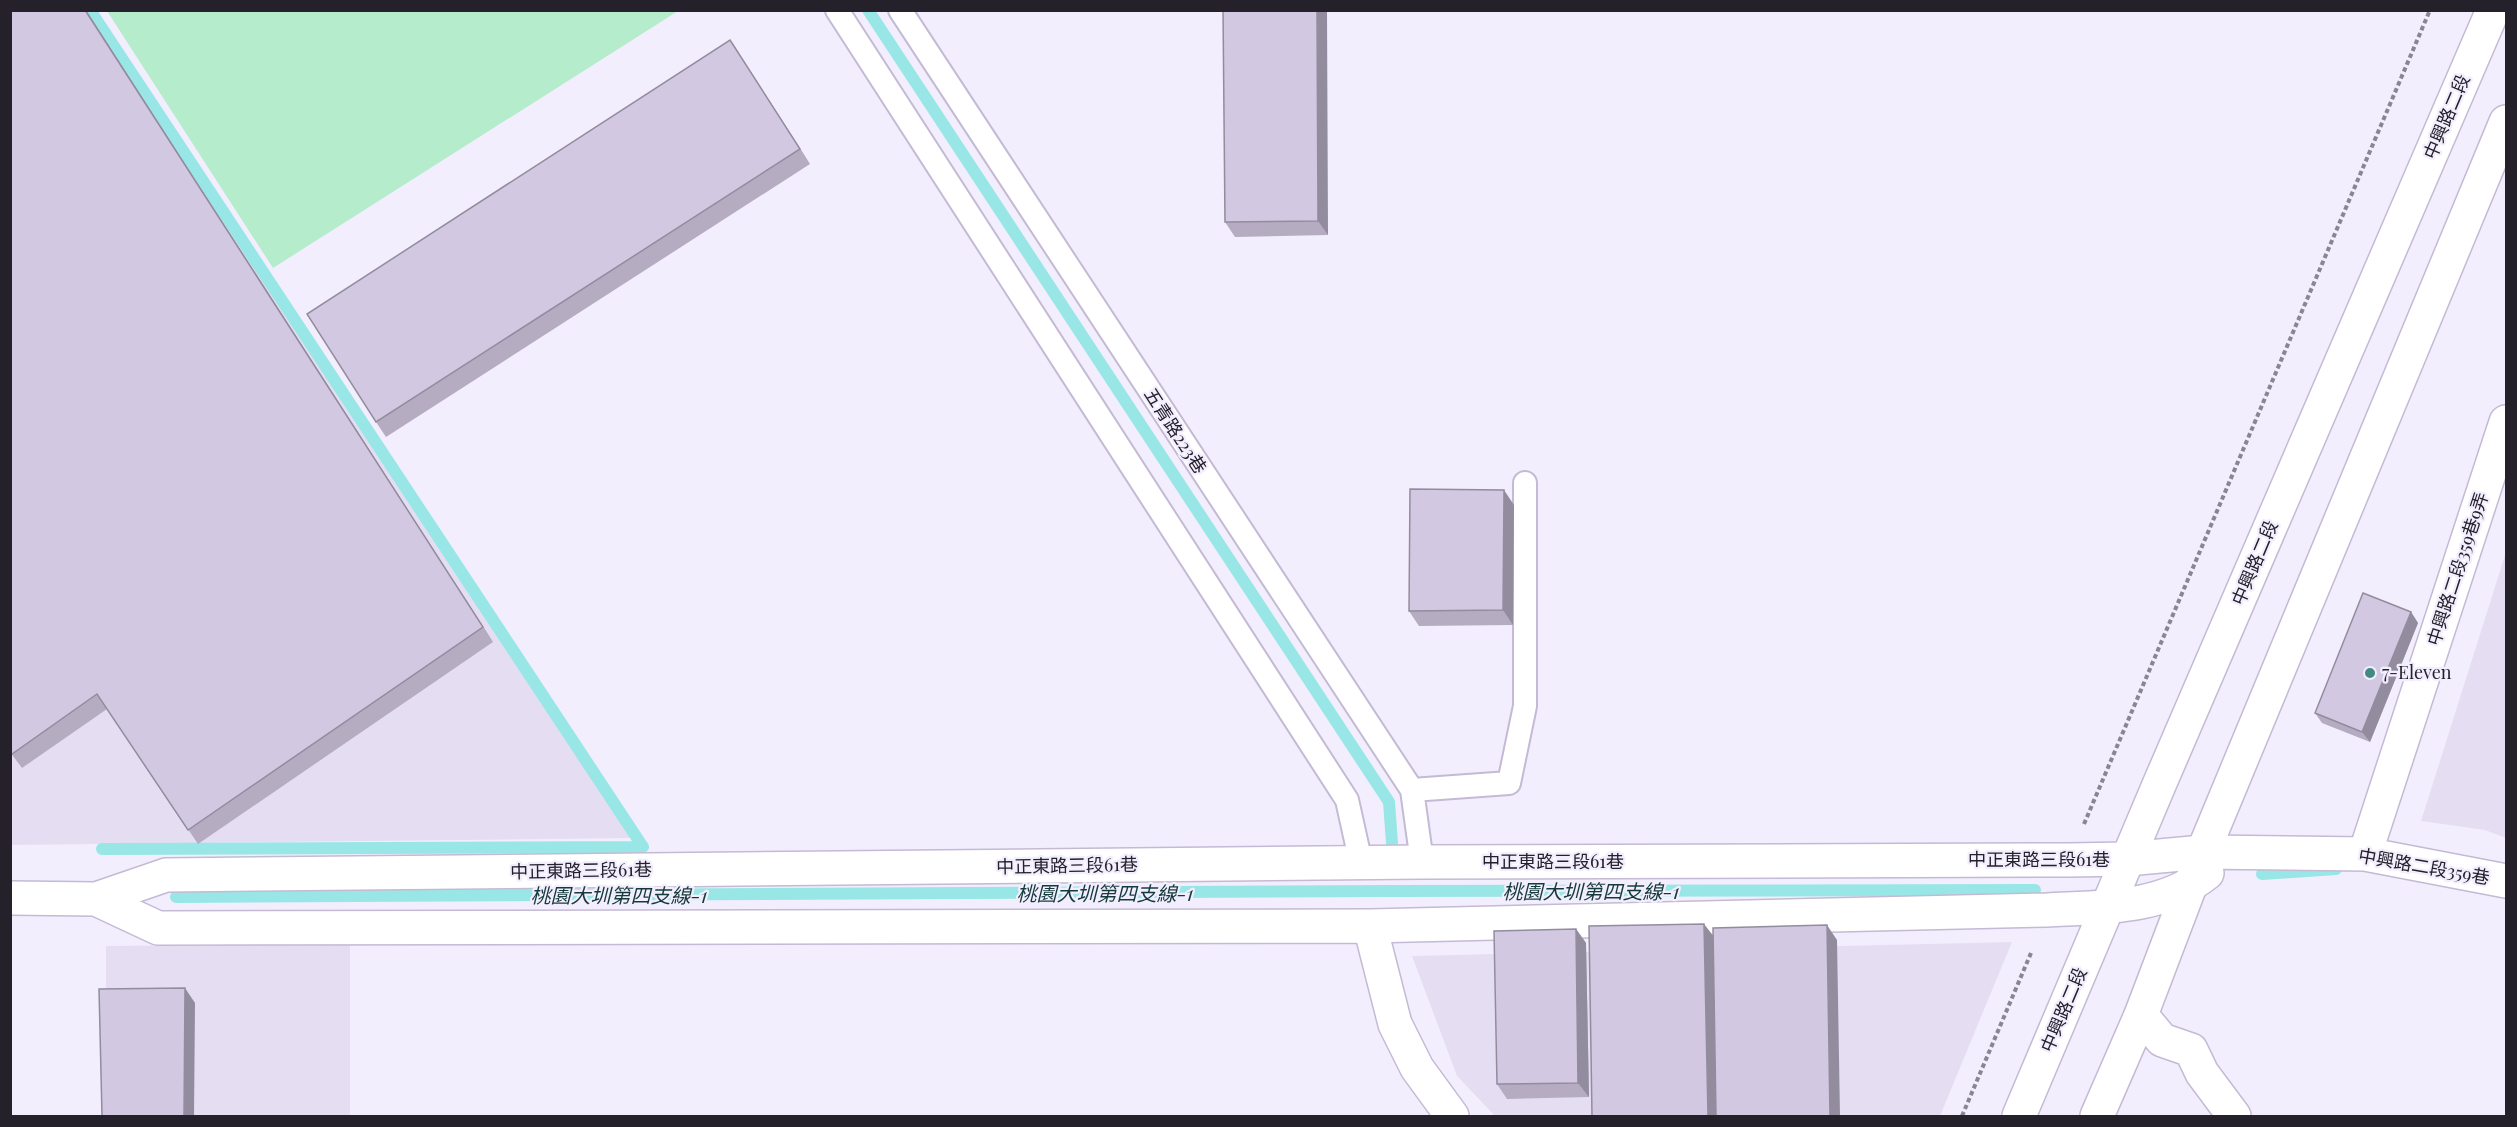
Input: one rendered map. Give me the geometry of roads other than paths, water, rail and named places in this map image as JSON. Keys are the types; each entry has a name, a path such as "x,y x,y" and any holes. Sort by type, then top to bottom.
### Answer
{"street":[{"name":"中興路二段","path":"2019,1116 2127,859 2493,10"},
{"path":"2097,1116 2141,1015 2191,886 2218,852 2506,122"},
{"name":"中興路二段359巷9弄","path":"2365,854 2506,422"},
{"name":"中興路二段359巷","path":"2127,859 2218,852 2365,854 2506,881"},
{"name":"中正東路三段61巷","path":"10,898 96,899 166,874 1422,862 2127,859"},
{"path":"96,899 158,928 1370,926 2037,910 2107,906 2165,896 2191,886"},
{"path":"1370,926 1395,1024 1417,1068 1452,1116"},
{"path":"2141,1015 2162,1040 2191,1050 2202,1073 2234,1116"}],"lane":[{"path":"837,10 1347,800 1361,863"},
{"name":"五青路223巷","path":"900,10 1412,790 1422,862"},
{"path":"1412,790 1509,783 1525,706 1525,483"}],"waterway":[{"path":"90,10 643,847 102,849"},
{"path":"868,10 1389,802 1392,843"},
{"name":"桃園大圳第四支線-1","path":"2262,874 2336,869"},
{"name":"桃園大圳第四支線-1","path":"176,897 2035,890"}],"place":[{"name":"7-Eleven","path":"2370,673"}]}
